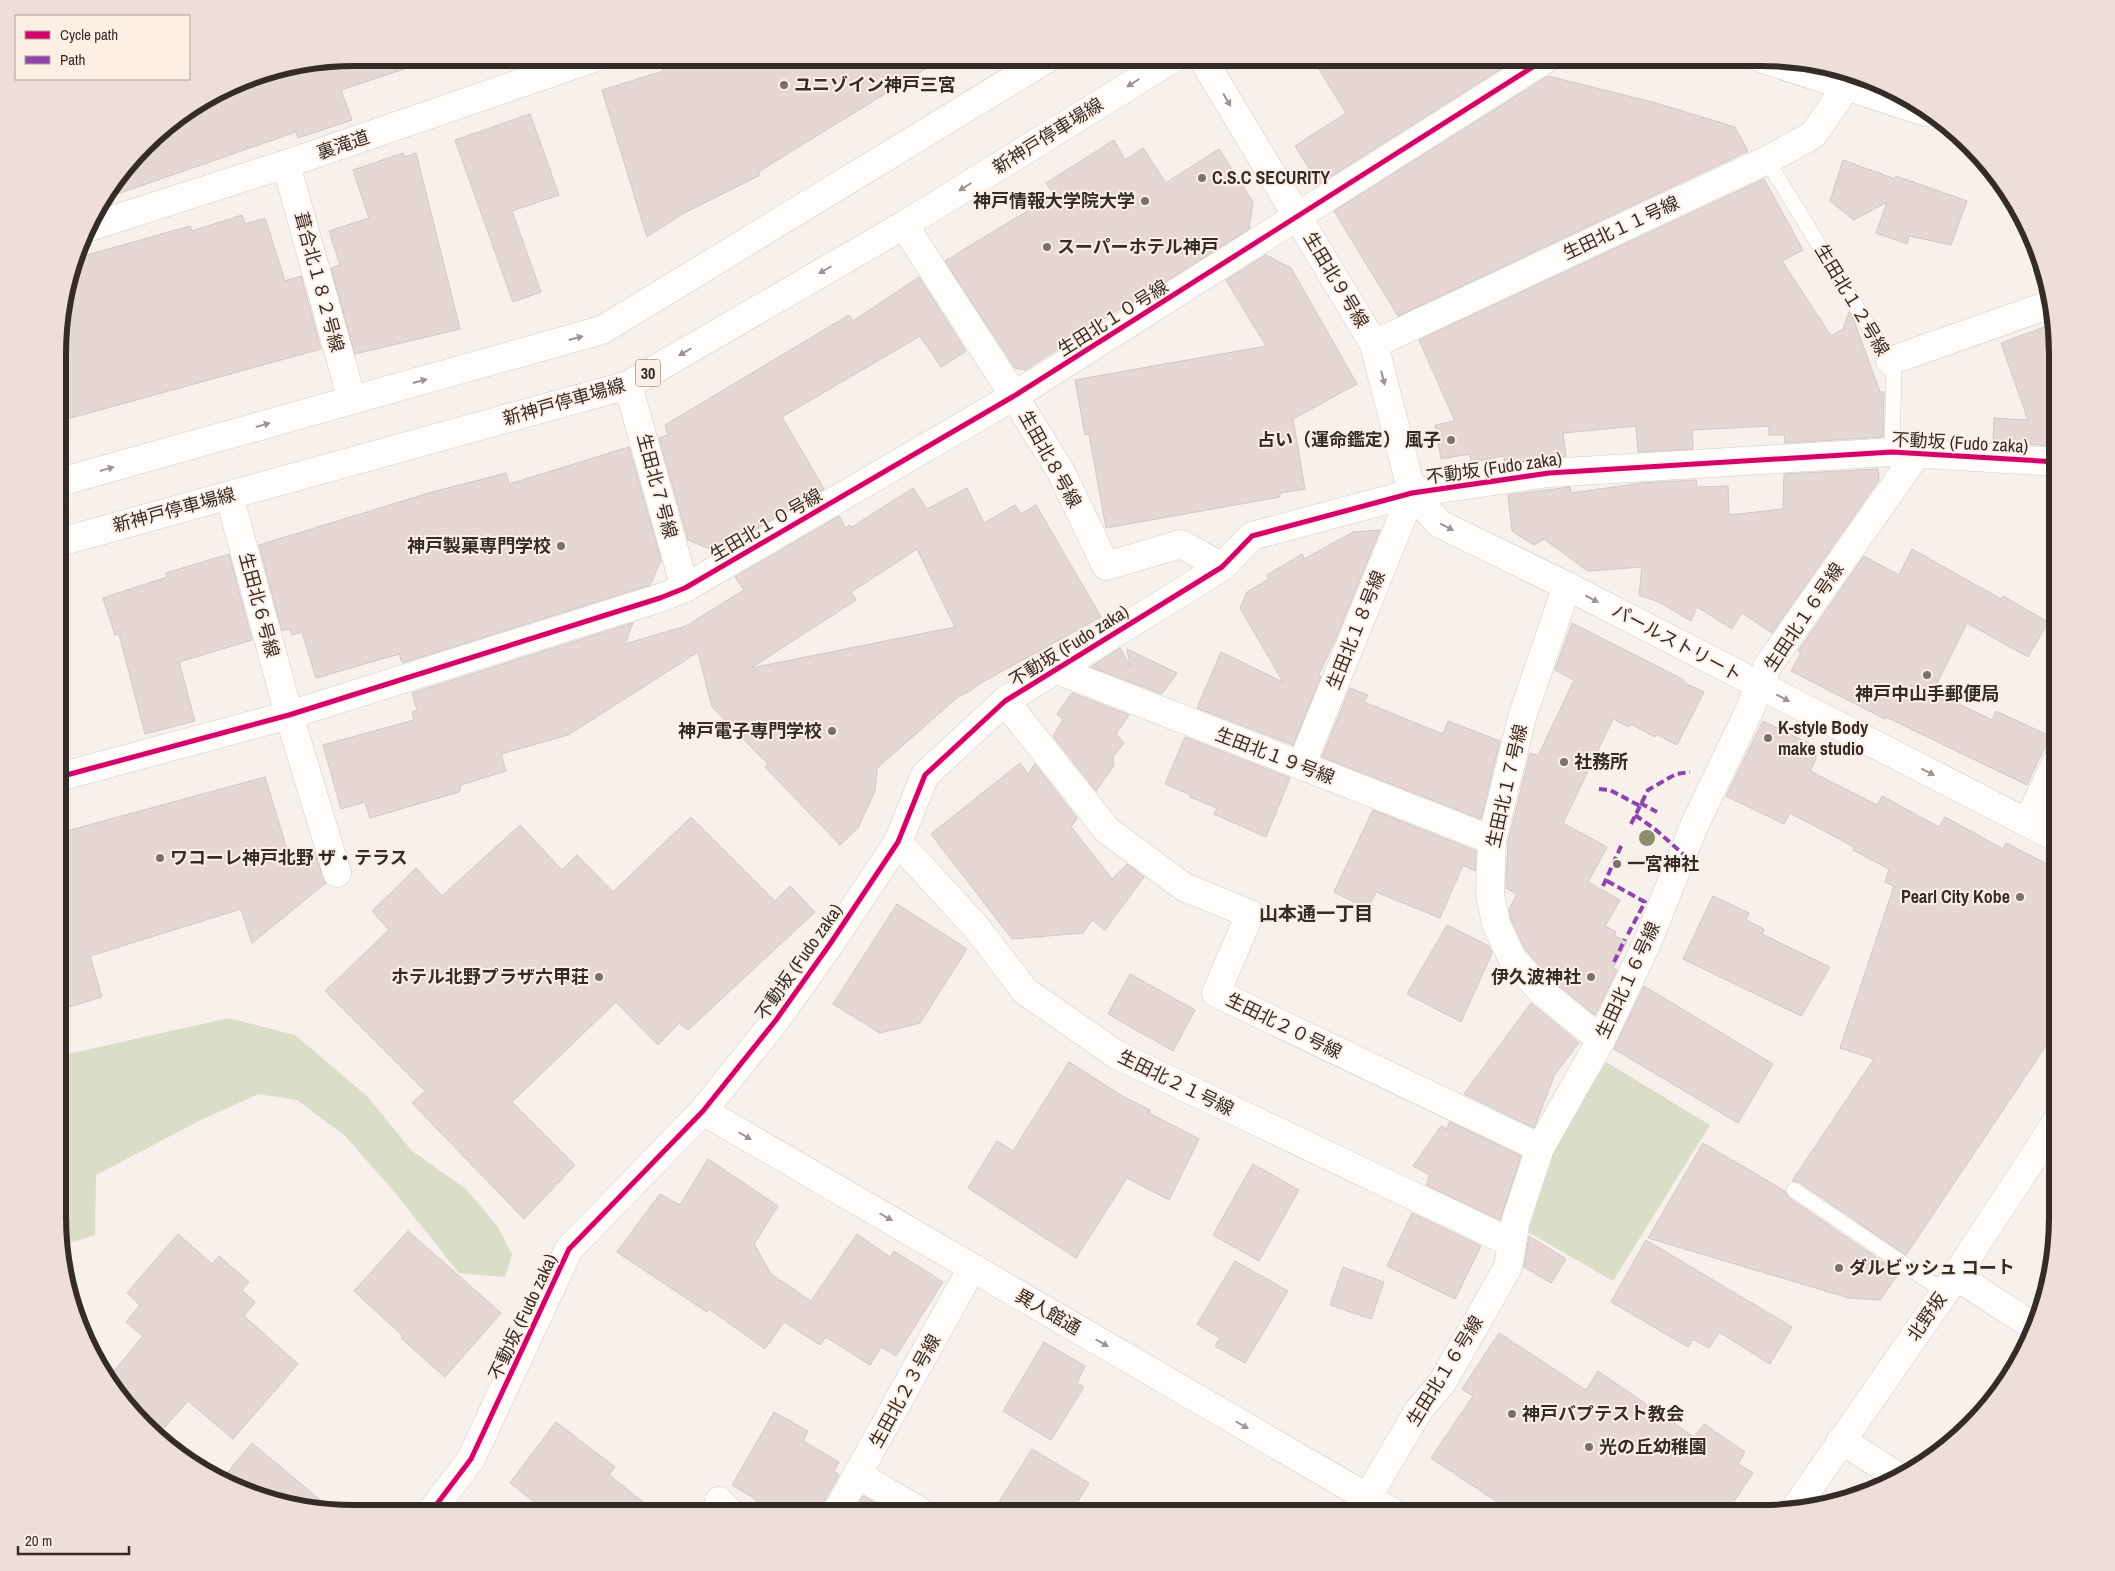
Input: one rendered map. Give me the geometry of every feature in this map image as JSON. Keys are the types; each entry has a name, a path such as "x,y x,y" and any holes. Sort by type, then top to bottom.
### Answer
{"street":[{"name":"裏滝道","path":"97,225 286,164 571,66"},
{"path":"66,480 602,330 1035,66"},
{"name":"新神戸停車場線","path":"66,540 628,385 904,225 1161,66"},
{"name":"生田北９号線","path":"1207,66 1374,344 1412,494"},
{"name":"生田北１０号線","path":"66,776 289,715 660,598 685,588 1014,396 1298,218 1535,66"},
{"path":"1792,68 1906,106"},
{"name":"生田北１１号線","path":"1374,344 1767,160 1813,135 1847,86"},
{"name":"葺合北１８２号線","path":"286,164 352,400"},
{"name":"生田北８号線","path":"904,225 1061,472 1106,566 1181,544 1222,567"},
{"path":"1890,362 2044,306"},
{"name":"生田北７号線","path":"628,385 685,588"},
{"name":"不動坂 (Fudo zaka)","path":"436,1505 471,1459 569,1249 703,1111 776,1020 898,842 925,775 1006,701 1222,567 1252,536 1412,494 1548,472 1904,453 2049,462"},
{"name":"生田北１６号線","path":"1364,1505 1420,1410 1442,1382 1508,1267 1516,1220 1540,1148 1601,1040 1647,943 1694,826 1760,686 1767,667 1904,453"},
{"name":"パールストリート","path":"1412,494 1440,524 1567,586 2049,834"},
{"name":"生田北１８号線","path":"1301,766 1412,494"},
{"name":"生田北６号線","path":"229,495 289,715 337,873"},
{"name":"生田北１７号線","path":"1567,586 1523,714 1492,840 1490,894 1496,924 1512,958 1541,991 1601,1040"},
{"name":"生田北１９号線","path":"1057,670 1492,840"},
{"name":"生田北２０号線","path":"1006,701 1107,830 1184,888 1250,914 1216,993 1540,1148"},
{"path":"2027,823 2049,778"},
{"name":"生田北２１号線","path":"898,842 976,926 1025,991 1117,1055 1512,1243"},
{"name":"異人館通","path":"703,1111 972,1268 1361,1505"},
{"name":"北野坂","path":"1800,1502 1950,1284 2049,1133"},
{"name":"生田北２３号線","path":"841,1505 972,1268"},
{"path":"1950,1284 2028,1324"},
{"path":"1842,1440 1892,1473"},
{"path":"858,1475 909,1505"}],"lane":[{"name":"生田北１２号線","path":"1767,160 1894,368 1904,453"},
{"path":"1794,1190 1950,1284"}],"green space":[{"path":"229,1018 295,1035 367,1096 412,1151 466,1189 498,1227 512,1255 505,1277 459,1273 391,1188 345,1136 297,1100 258,1094 199,1121 96,1175 95,1235 68,1244 66,1217 66,1054"},
{"path":"1606,1062 1710,1125 1613,1281 1528,1232 1548,1163 1564,1131"}],"building":[{"path":"354,66 413,66 341,90 352,120 298,138 296,132 114,195 138,164 164,138 210,105 244,88 279,76 316,69"},
{"path":"669,66 696,66 698,69 703,66 930,66 758,172 760,175 682,214 647,237 602,90 660,72"},
{"path":"1317,66 1505,66 1319,184 1295,146 1346,113"},
{"path":"1548,76 1656,103 1735,127 1748,151 1398,316 1334,211"},
{"path":"530,114 559,195 512,211 541,292 513,302 455,140"},
{"path":"1114,140 1125,160 1143,148 1166,183 1219,149 1253,202 1249,229 1025,370 1015,368 945,261 1054,195 1046,183"},
{"path":"403,153 405,157 416,153 460,329 355,354 331,268 340,265 329,231 369,218 353,170"},
{"path":"1843,160 1895,179 1896,176 1967,201 1951,245 1909,236 1907,244 1876,233 1887,202 1854,220 1830,201"},
{"path":"1764,179 1803,250 1782,261 1831,336 1843,329 1849,312 1853,318 1880,392 1884,392 1883,437 1784,443 1785,435 1769,435 1769,426 1692,430 1693,449 1638,452 1636,426 1563,433 1566,456 1505,464 1504,456 1471,462 1470,454 1441,459 1435,425 1455,421 1419,340"},
{"path":"242,215 245,224 265,218 285,281 301,276 321,349 66,419 66,354 69,316 76,279 84,256 190,226 192,231"},
{"path":"1266,255 1291,268 1357,384 1293,419 1305,489 1280,493 1280,497 1106,528 1089,434 1085,435 1075,380 1266,346 1226,280"},
{"path":"919,277 966,351 941,367 920,336 782,417 824,489 717,552 688,540 659,438 668,435 665,425 849,315 853,321"},
{"path":"2044,327 2045,329 2047,328 2049,354 2049,446 1993,442 1994,418 2028,420 2001,343"},
{"path":"629,447 661,560 650,585 402,663 399,654 316,678 302,632 292,635 290,629 282,631 259,545 432,492 506,473 509,484"},
{"path":"1878,469 1879,480 1772,633 1742,613 1732,629 1697,607 1691,621 1659,602 1639,595 1642,567 1588,571 1544,539 1534,545 1512,531 1508,495 1570,487 1571,493 1642,483 1696,480 1697,487 1728,486 1729,515 1783,509 1784,474"},
{"path":"913,488 927,509 967,488 984,523 1015,505 1021,514 1036,505 1101,617 959,696 877,768 875,791 858,828 840,845 765,767 768,764 712,707 698,652 568,735 501,754 506,771 461,785 459,792 370,818 365,802 341,809 323,745 414,720 412,712 417,710 412,693 633,623 625,644 686,626 744,590 735,577 839,516 846,528 850,525 852,527","holes":["917,549 955,627 751,668 856,600 851,592"]},
{"path":"1380,530 1336,638 1318,676 1321,676 1293,745 1197,708 1221,652 1283,682 1240,608 1247,592 1269,579 1267,575 1302,554 1304,559 1353,532"},
{"path":"1912,549 2001,599 2003,596 2048,622 2028,657 1967,623 1933,691 1992,720 1996,711 2049,736 2027,785 1886,717 1885,719 1791,671 1801,653 1798,651 1864,556 1899,575"},
{"path":"229,554 252,640 179,662 195,721 145,734 119,634 115,635 103,598 167,577 166,573"},
{"path":"1572,623 1704,692 1677,745 1656,734 1655,737 1631,724 1629,727 1613,719 1563,823 1607,847 1588,882 1620,900 1605,926 1616,932 1614,935 1627,942 1613,968 1617,970 1595,1015 1552,980 1549,977 1551,975 1545,972 1525,949 1511,919 1509,909 1517,894 1506,888 1508,842 1530,753 1538,756 1574,680 1555,670"},
{"path":"1120,648 1130,666 1127,649 1177,673 1162,694 1091,667"},
{"path":"1350,688 1368,695 1364,702 1443,734 1448,721 1500,741 1481,819 1322,757"},
{"path":"1072,693 1129,715 1116,734 1124,743 1113,757 1114,765 1096,791 1053,736 1063,720 1057,714"},
{"path":"1763,721 1816,747 1816,759 1810,771 1877,805 1882,796 1939,827 1945,817 2003,849 2006,843 2049,865 2049,1037 2045,1047 1906,1255 1799,1182 1792,1181 1874,1059 1840,1048 1894,886 1885,882 1889,869 1853,850 1854,847 1790,813 1784,824 1726,796"},
{"path":"1185,737 1290,778 1266,837 1214,814 1217,808 1165,784"},
{"path":"1020,763 1028,774 1035,764 1077,818 1071,827 1112,879 1127,864 1144,877 1105,930 1092,920 1083,933 1012,939 931,834"},
{"name":"ワコーレ神戸北野 ザ・テラス","path":"265,777 289,856 313,849 326,883 252,943 241,909 90,956 102,997 66,1008 66,831"},
{"path":"1373,810 1476,851 1475,871 1463,865 1440,918 1376,892 1367,909 1334,892"},
{"path":"691,817 775,901 790,886 815,912 688,1030 679,1023 658,1045 616,1002 512,1102 575,1165 524,1219 412,1103 425,1091 325,991 389,930 372,911 416,868 442,896 520,825 562,870 577,855 613,892"},
{"path":"1713,896 1749,913 1746,920 1764,929 1762,934 1830,967 1801,1016 1683,959"},
{"path":"897,904 967,949 920,1023 880,1033 833,1004"},
{"path":"1447,925 1489,946 1492,953 1461,1022 1407,994"},
{"path":"1130,974 1195,1010 1173,1051 1108,1014"},
{"path":"1644,986 1773,1064 1738,1123 1614,1049"},
{"path":"1531,1003 1579,1043 1555,1074 1534,1128 1464,1094"},
{"path":"1069,1062 1124,1097 1150,1110 1149,1113 1199,1139 1169,1200 1127,1178 1076,1258 968,1188 997,1141 1013,1151"},
{"path":"1450,1122 1521,1156 1500,1220 1426,1185 1430,1175 1413,1166 1441,1126 1447,1129"},
{"path":"1703,1143 1785,1191 1789,1198 1899,1273 1880,1300 1849,1298 1648,1238"},
{"path":"708,1159 778,1206 754,1244 771,1274 811,1301 857,1234 890,1257 894,1251 943,1282 896,1356 881,1347 870,1365 826,1337 820,1345 784,1322 765,1349 709,1309 707,1312 617,1252 660,1194 680,1205"},
{"path":"1253,1164 1299,1190 1259,1261 1213,1235"},
{"path":"1412,1213 1481,1246 1455,1299 1387,1266"},
{"path":"408,1231 501,1313 445,1377 401,1338 403,1336 354,1291"},
{"path":"178,1234 212,1264 219,1256 249,1282 242,1290 255,1302 244,1316 298,1364 233,1439 188,1401 162,1431 138,1407 112,1373 143,1336 126,1322 140,1305 127,1293"},
{"path":"1529,1236 1566,1259 1551,1283 1524,1267"},
{"path":"1646,1240 1792,1327 1770,1364 1719,1332 1709,1348 1693,1339 1688,1347 1611,1302"},
{"path":"1235,1261 1288,1291 1245,1363 1215,1346 1220,1338 1197,1324"},
{"path":"1343,1267 1384,1282 1371,1319 1330,1305"},
{"path":"1499,1333 1586,1390 1598,1371 1694,1437 1704,1424 1745,1452 1738,1464 1753,1473 1731,1505 1502,1505 1431,1458 1473,1396 1462,1389"},
{"path":"1044,1342 1085,1366 1077,1383 1084,1387 1051,1440 1003,1411"},
{"path":"774,1412 808,1431 803,1441 839,1462 834,1471 839,1475 822,1505 754,1505 757,1500 732,1485"},
{"path":"556,1422 615,1467 609,1475 647,1505 539,1505 510,1483"},
{"path":"252,1443 324,1503 279,1495 226,1474"},
{"path":"1032,1449 1089,1483 1076,1505 997,1505"},
{"path":"863,1496 878,1505 858,1505"}],"marked path":[{"path":"1631,824 1648,790 1676,774 1690,772"},
{"path":"1599,789 1610,790 1640,806"},
{"path":"1640,803 1657,812"},
{"path":"1635,815 1656,830 1683,854"},
{"path":"1603,886 1622,844"},
{"path":"1607,881 1645,902 1627,936"},
{"path":"1614,962 1625,939"}],"cycle path":[{"path":"66,775 289,715 660,598 685,588 1014,396 1534,66"},
{"path":"436,1505 471,1459 569,1249 703,1111 776,1020 830,944 898,842 925,775 1005,701 1222,567 1252,536 1412,493 1549,473 1892,452 2049,462"}],"place":[{"name":"ユニゾイン神戸三宮","path":"784,85"},
{"name":"C.S.C SECURITY","path":"1202,178"},
{"name":"神戸情報大学院大学","path":"1145,201"},
{"name":"スーパーホテル神戸","path":"1047,247"},
{"name":"占い（運命鑑定） 風子","path":"1451,440"},
{"name":"神戸製菓専門学校","path":"561,546"},
{"name":"神戸中山手郵便局","path":"1927,675"},
{"name":"神戸電子専門学校","path":"832,731"},
{"name":"K-style Body make studio","path":"1768,738"},
{"name":"社務所","path":"1564,762"},
{"name":"ワコーレ神戸北野 ザ・テラス","path":"160,858"},
{"name":"一宮神社","path":"1617,864"},
{"name":"Pearl City Kobe","path":"2020,897"},
{"name":"ホテル北野プラザ六甲荘","path":"599,977"},
{"name":"伊久波神社","path":"1591,977"},
{"name":"ダルビッシュ コート","path":"1839,1268"},
{"name":"神戸バプテスト教会","path":"1512,1414"},
{"name":"光の丘幼稚園","path":"1589,1447"}],"district":[{"name":"山本通一丁目","path":"1316,913"}]}
